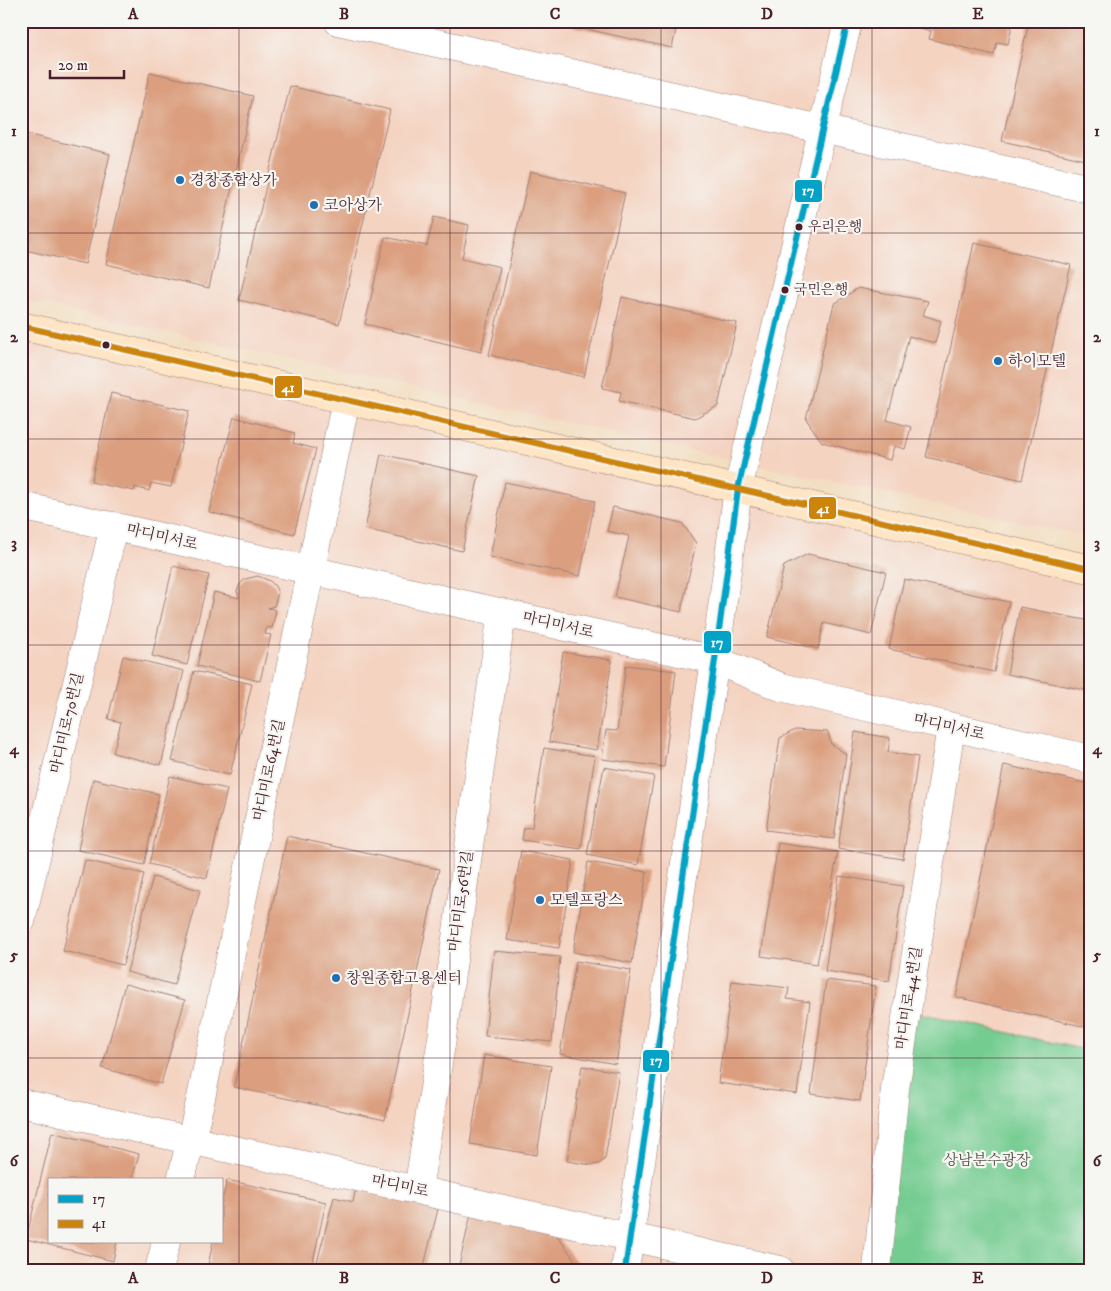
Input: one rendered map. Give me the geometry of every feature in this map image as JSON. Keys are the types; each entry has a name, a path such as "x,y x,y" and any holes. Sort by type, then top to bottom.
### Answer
{"main road":[{"path":"21,326 1090,569"}],"street":[{"path":"338,21 1090,189"},
{"path":"624,1270 715,660 738,489 848,21"},
{"name":"마디미로64번길","path":"182,1178 192,1140 346,400"},
{"name":"마디미서로","path":"21,506 715,660 781,687 1090,759"},
{"name":"마디미로70번길","path":"21,921 114,526"},
{"name":"마디미로56번길","path":"418,1190 442,1038 502,612"},
{"name":"마디미로44번길","path":"877,1270 895,1089 951,727"},
{"name":"마디미로","path":"21,1103 780,1270"},
{"path":"159,1270 166,1244"}],"shaded area":[{"path":"21,21 1090,21 1090,537 670,446 21,299"},
{"path":"21,329 1090,578 1090,1270 21,1270"}],"green space":[{"name":"상남분수광장","path":"907,1010 1090,1051 1090,1270 877,1270"}],"building":[{"path":"564,21 678,21 672,48 563,24"},
{"path":"921,21 1013,21 1008,44 997,42 994,55 929,39 931,31 919,28"},
{"path":"1029,21 1090,21 1090,161 1002,141"},
{"name":"경창종합상가","path":"150,72 253,96 209,288 106,264"},
{"name":"코아상가","path":"290,86 390,110 339,324 239,300"},
{"path":"21,133 110,154 85,264 21,249"},
{"path":"530,171 625,193 584,377 489,355"},
{"path":"434,217 469,225 462,258 500,267 481,352 365,324 385,237 427,246"},
{"name":"하이모텔","path":"974,243 1071,265 1022,480 926,457"},
{"path":"858,288 928,301 923,315 941,321 935,343 909,336 887,420 911,427 905,449 894,446 890,460 822,442 806,419 834,304"},
{"path":"622,297 737,323 718,406 695,418 619,401 621,392 602,388"},
{"path":"111,393 189,411 171,487 151,483 149,491 135,487 134,491 91,482"},
{"path":"234,417 295,433 293,443 316,449 294,534 209,512"},
{"path":"381,454 479,476 462,551 365,529"},
{"path":"505,482 595,501 580,576 490,557"},
{"path":"613,507 682,523 696,543 681,612 615,597 629,536 607,531"},
{"path":"808,554 886,572 871,635 824,623 818,649 767,637 784,566"},
{"path":"173,566 209,575 187,665 152,656"},
{"path":"258,576 270,581 278,593 274,606 268,608 276,610 272,628 267,627 265,634 271,635 260,681 197,666 214,592 239,598 237,591 240,584 245,579"},
{"path":"904,579 1009,602 994,672 889,649"},
{"path":"1020,607 1090,621 1090,691 1007,674"},
{"path":"563,652 612,660 597,750 549,742"},
{"path":"123,656 184,671 161,765 113,753 121,722 108,719"},
{"path":"626,665 676,671 664,767 602,759 606,730 617,731"},
{"path":"194,671 252,684 230,775 172,761"},
{"path":"795,730 828,732 831,744 846,754 834,839 766,830 780,738"},
{"path":"855,732 890,738 888,752 918,757 903,859 838,849"},
{"path":"544,748 595,756 581,849 522,840 524,828 532,827"},
{"path":"1004,765 1090,784 1090,1028 956,997"},
{"path":"604,767 654,776 638,865 587,855"},
{"path":"170,776 227,789 207,878 149,864"},
{"path":"93,779 159,794 144,865 78,850"},
{"name":"창원종합고용센터","path":"287,836 439,869 385,1120 234,1087"},
{"path":"778,843 838,852 817,964 761,956"},
{"name":"모텔프랑스","path":"521,851 573,860 559,948 507,940"},
{"path":"85,860 144,874 123,965 63,951"},
{"path":"588,862 647,872 632,963 573,952"},
{"path":"839,876 903,886 889,981 825,971"},
{"path":"153,877 200,890 174,985 127,972"},
{"path":"494,951 560,957 552,1042 485,1036"},
{"path":"576,961 631,970 616,1064 560,1054"},
{"path":"826,980 876,986 860,1101 811,1094"},
{"path":"732,981 789,988 787,999 810,1002 797,1094 718,1083"},
{"path":"125,984 185,1000 161,1084 102,1068"},
{"path":"484,1055 551,1066 537,1155 470,1144"},
{"path":"582,1066 619,1072 605,1159 599,1164 591,1165 567,1161"},
{"path":"52,1132 139,1154 133,1178 48,1178 48,1244 117,1244 113,1261 26,1239"},
{"path":"227,1180 326,1202 311,1270 207,1270 213,1244 222,1244 222,1201"},
{"path":"356,1188 438,1209 423,1270 315,1270 334,1197 353,1202"},
{"path":"471,1214 556,1234 582,1270 458,1270"}],"transit line":[{"name":"17","path":"625,1270 715,660 738,489 848,21"},
{"name":"41","path":"21,326 1090,569"}],"place":[{"name":"경창종합상가","path":"180,180"},
{"name":"코아상가","path":"314,205"},
{"name":"우리은행","path":"799,227"},
{"name":"국민은행","path":"785,290"},
{"name":"하이모텔","path":"998,361"},
{"name":"모텔프랑스","path":"540,900"},
{"name":"창원종합고용센터","path":"336,978"}]}
